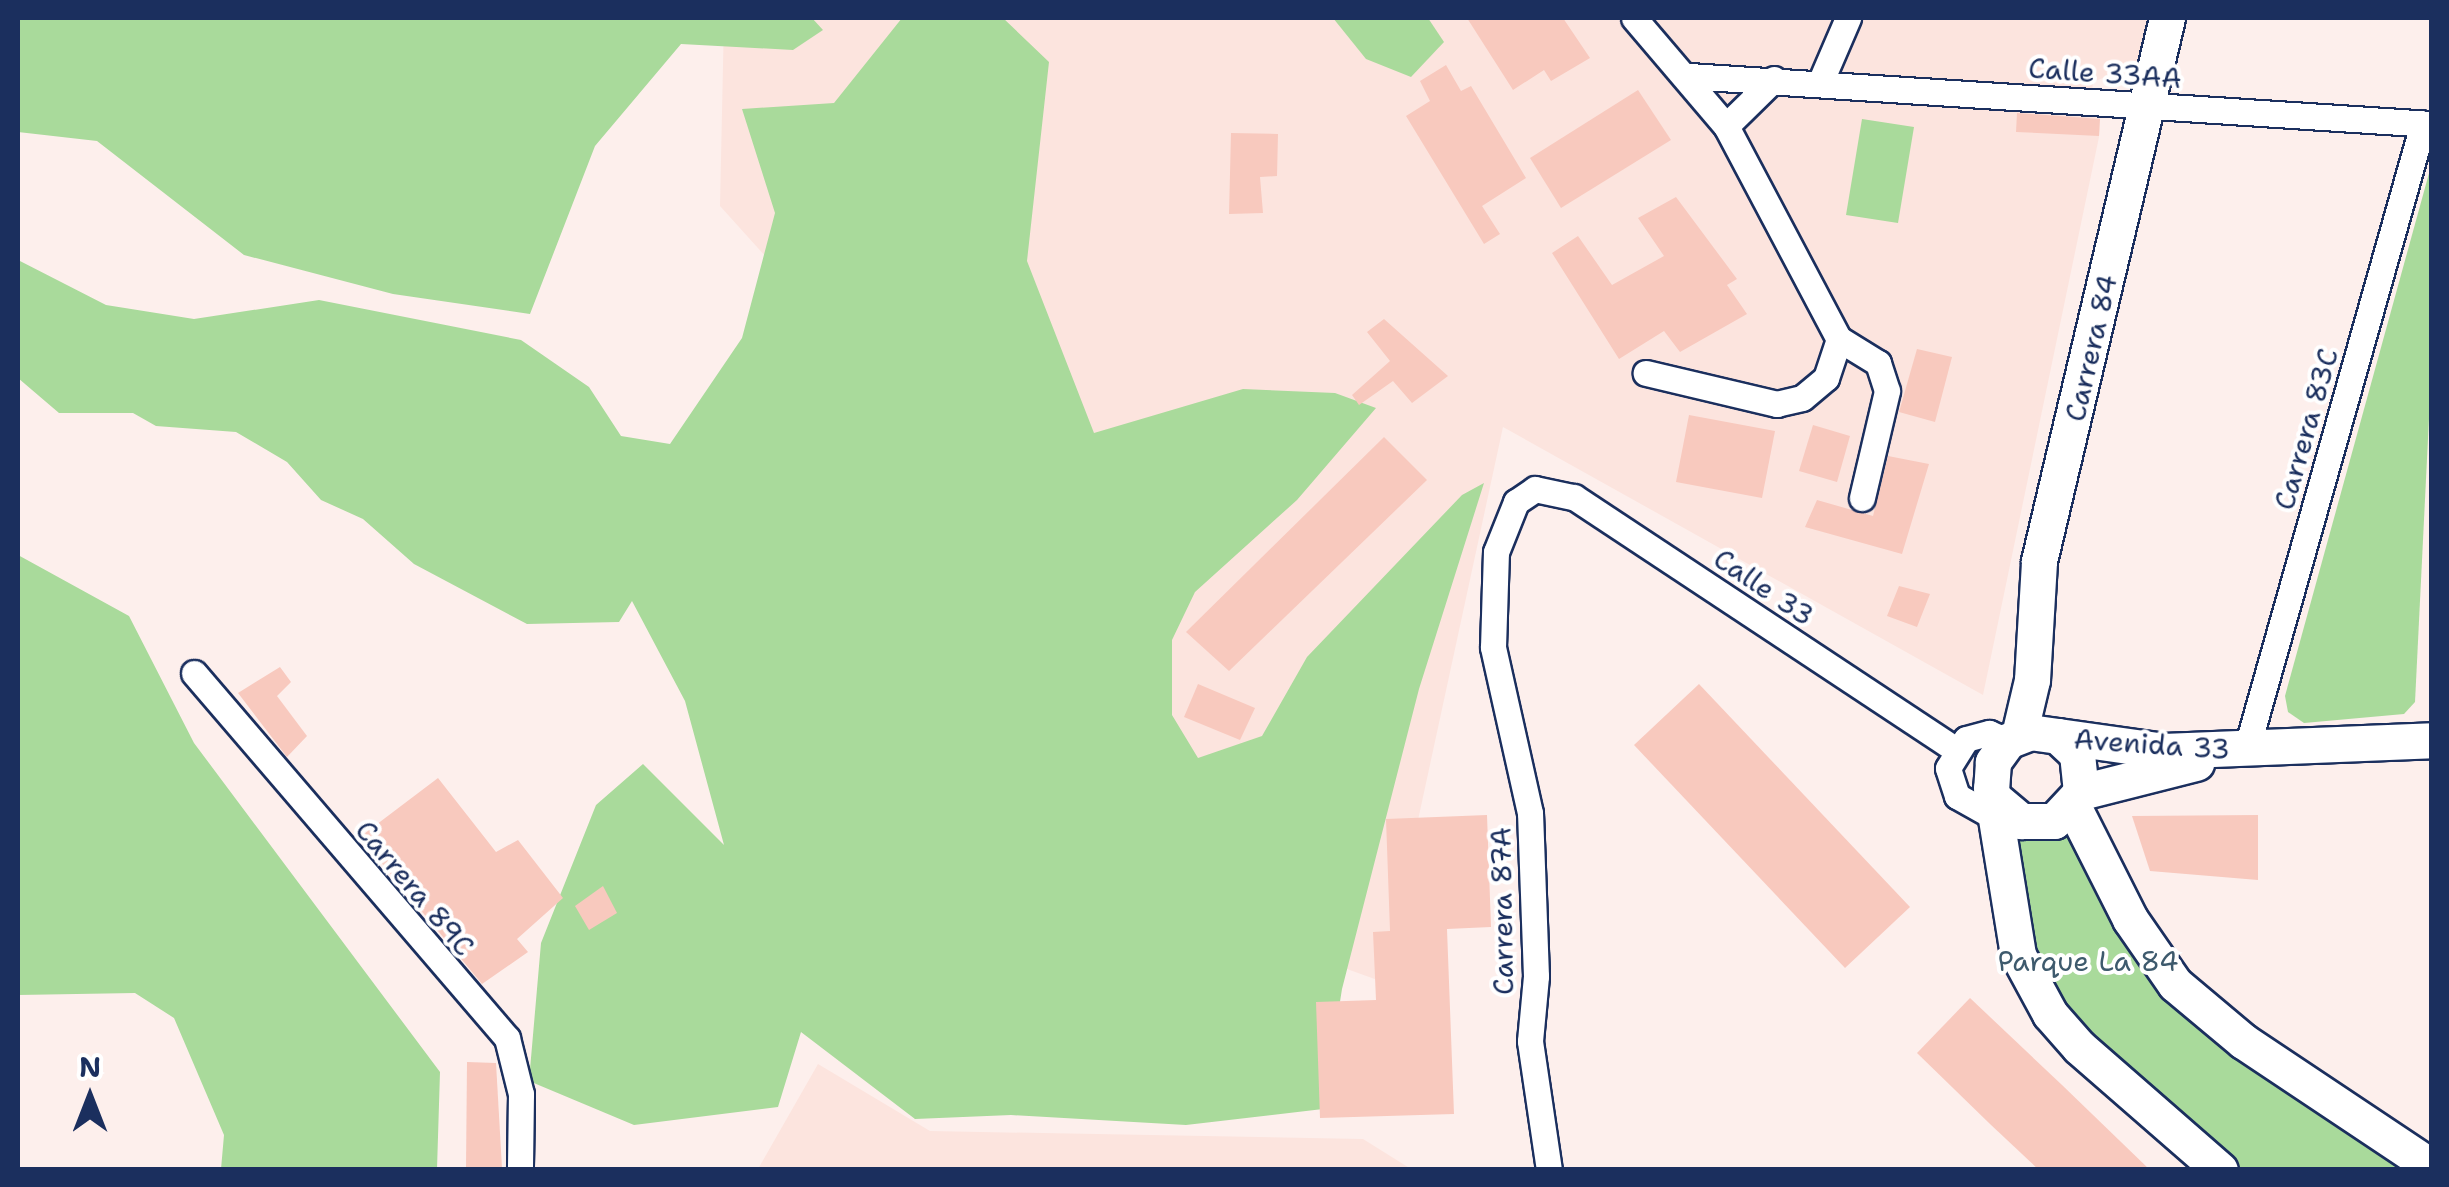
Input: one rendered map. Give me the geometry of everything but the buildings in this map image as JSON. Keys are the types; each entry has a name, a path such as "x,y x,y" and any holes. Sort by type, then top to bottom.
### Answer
{"street":[{"path":"1634,18 1689,76 1726,126 1838,339 1878,363 1886,391 1862,498"},
{"path":"1820,83 1848,18"},
{"name":"Carrera 84","path":"2032,736 2040,561 2167,18"},
{"name":"Calle 33AA","path":"1689,76 2428,124"},
{"path":"1726,126 1774,80"},
{"name":"Carrera 83C","path":"2246,751 2428,124"},
{"path":"1646,372 1776,404 1802,398 1826,378 1838,339"},
{"name":"Calle 33","path":"1535,489 1556,489 1620,524 1956,749"},
{"name":"Carrera 87A","path":"1535,489 1516,502 1496,552 1493,647 1530,812 1536,976 1530,1041 1549,1170"},
{"name":"Carrera 89C","path":"194,673 507,1038 520,1094 520,1170"},
{"path":"2077,799 2033,824 1952,787 1956,749 1977,734 2032,736 2082,766 2077,799 2130,919 2174,984 2243,1042 2432,1167"},
{"path":"2032,736 1990,774 2018,955 2050,1014 2220,1170"},
{"name":"Avenida 33","path":"2032,736 2246,751 2432,740"},
{"name":"Avenida 33","path":"2077,799 2246,751"}],"shaded area":[{"path":"724,18 2150,18 2142,62 2093,82 2090,114 2100,115 2099,137 1983,695 1503,427 1383,982 1211,920 820,317 720,206"},
{"path":"818,1064 930,1131 1363,1139 1411,1169 758,1169"}],"green space":[{"path":"18,18 812,18 823,30 793,50 681,44 595,146 530,314 393,294 244,255 97,141 18,132"},
{"path":"902,18 1003,18 1049,62 1027,261 1094,433 1243,389 1335,393 1376,408 1297,500 1195,592 1172,640 1172,715 1198,758 1262,736 1307,657 1462,495 1484,483 1419,689 1342,989 1323,1109 1186,1125 1011,1115 915,1119 801,1032 778,1107 634,1125 529,1081 541,943 596,805 643,764 724,845 685,701 632,601 619,622 527,624 414,564 363,519 321,500 287,462 236,432 156,426 133,413 59,413 18,378 18,260 106,305 194,319 319,300 521,340 589,387 621,436 670,444 742,338 775,213 742,109 834,103"},
{"path":"1333,18 1428,18 1444,42 1411,77 1366,59"},
{"path":"1862,119 1914,127 1898,223 1846,215"},
{"path":"2431,166 2431,378 2415,702 2404,714 2304,723 2288,712 2285,696"},
{"path":"18,555 129,616 194,743 440,1072 437,1169 221,1169 224,1135 174,1018 135,993 18,995"},
{"name":"Parque La 84","path":"2073,806 2175,984 2431,1169 2220,1169 2034,989 2010,816"}]}
